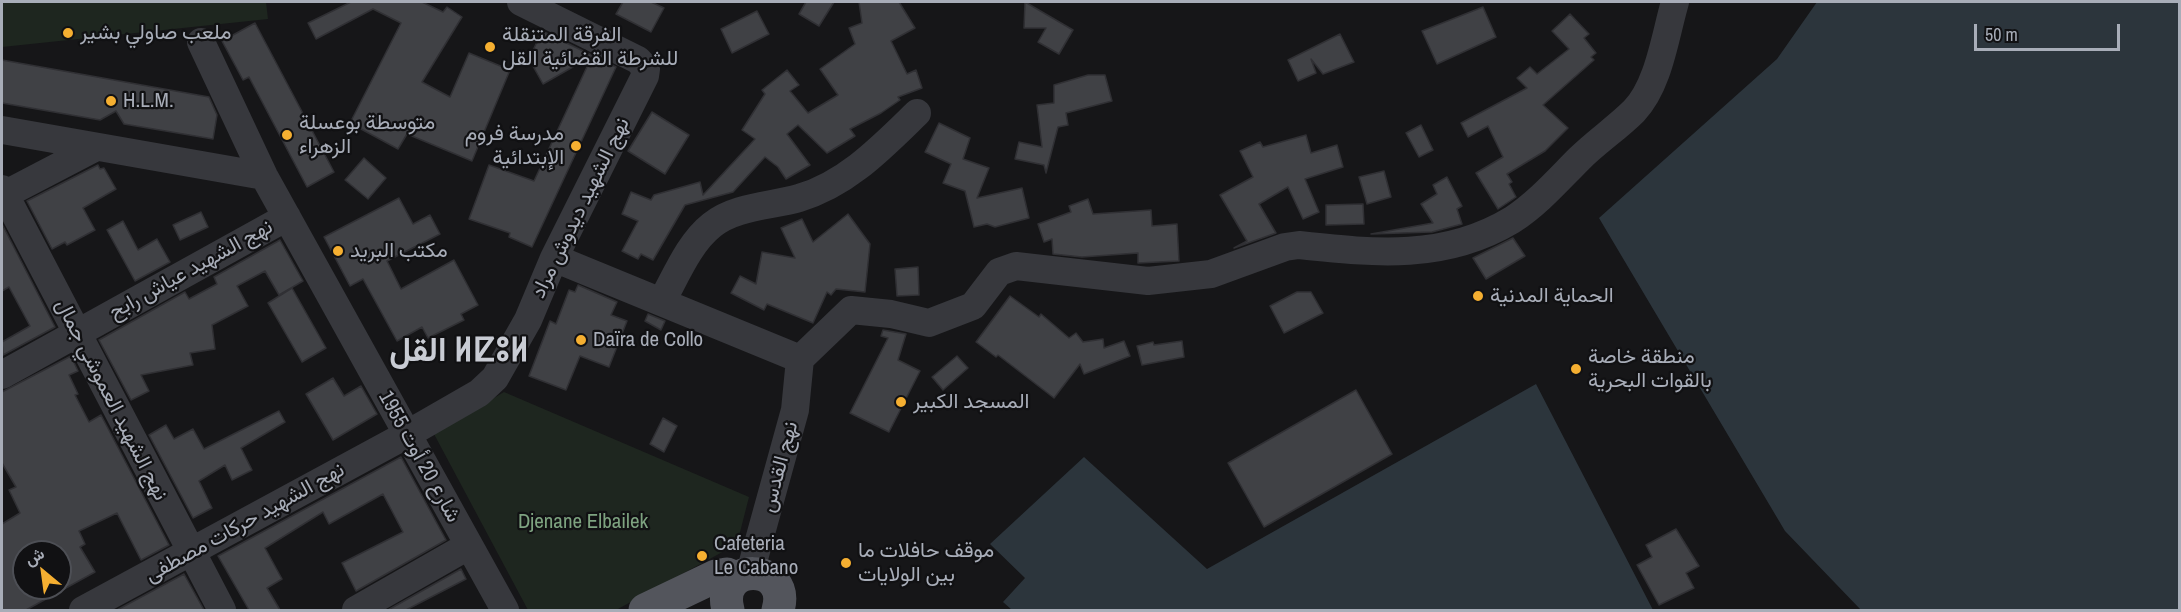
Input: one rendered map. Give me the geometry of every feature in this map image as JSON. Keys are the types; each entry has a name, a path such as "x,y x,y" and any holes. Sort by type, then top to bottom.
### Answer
{"main road":[{"path":"645,610 716,576 727,574 768,577 779,590 781,607"},
{"path":"728,610 726,594 743,576"}],"street":[{"name":"نهج الشهيد ديدوش مراد","path":"406,435 478,393 495,378 528,320 554,258 645,76 646,69 638,60 521,2"},
{"path":"554,258 800,359 851,310 891,314 929,323 973,306 999,272 1016,266 1148,281 1211,274 1285,247 1299,245 1396,253 1445,246 1482,234 1512,220 1537,200 1599,138 1634,111 1654,75 1675,2"},
{"name":"شارع 20 أوت 1955","path":"201,42 264,176 505,610"},
{"path":"662,301 688,255 711,225 747,210 800,198 829,186 872,156 917,113"},
{"path":"2,130 264,176"},
{"path":"2,193 96,147"},
{"name":"نهج الشهيد العموشي جمال","path":"2,193 222,610"},
{"name":"نهج الشهيد عياش رابح","path":"2,375 287,217"},
{"name":"نهج القدس","path":"743,576 795,410 800,359"},
{"name":"نهج الشهيد حركات مصطفى","path":"83,610 406,435"},
{"path":"356,610 468,546"}],"green space":[{"name":"ملعب صاولي بشير","path":"2,2 266,2 268,19 2,47"},
{"name":"Djenane Elbailek","path":"504,392 749,497 737,544 616,610 528,610 434,434"}],"shaded area":[{"path":"1817,2 2179,2 2179,610 1861,610 1785,531 1599,218 1777,59"},
{"path":"1536,384 1653,610 1012,610 1003,602 1025,578 990,544 1084,457 1207,569"}],"building":[{"path":"351,2 422,2 443,12 447,7 462,17 422,82 450,97 469,53 510,70 472,161 407,134 398,149 350,123 401,23 373,9 316,39 308,23"},
{"path":"623,2 651,2 664,8 651,32 616,14"},
{"path":"806,2 834,2 819,26 799,14"},
{"path":"859,2 899,2 915,28 891,41 907,74 916,70 922,88 898,97 900,100 881,113 850,129 855,136 827,153 798,125 787,134 810,165 786,179 778,167 765,157 733,192 685,205 653,260 641,254 638,259 622,251 638,221 622,214 631,192 651,200 654,195 700,182 703,195 755,139 742,130 765,94 762,90 787,70 799,85 790,91 808,113 838,95 820,69 855,44 849,28 862,23"},
{"path":"1025,2 1073,30 1059,54 1038,42 1046,28 1024,28"},
{"path":"1483,7 1496,37 1437,64 1422,31"},
{"path":"757,11 769,34 732,53 721,29"},
{"path":"1570,14 1589,34 1584,38 1596,53 1591,57 1594,60 1543,105 1568,128 1545,151 1507,174 1516,197 1498,209 1476,173 1503,157 1488,126 1468,137 1461,123 1527,88 1517,78 1530,67 1537,74 1569,49 1552,31"},
{"path":"255,23 334,172 307,187 249,77 243,80 222,41"},
{"path":"542,31 616,67 532,247 509,237 510,233 469,219 489,165 534,181 592,56 543,84 529,59"},
{"path":"1340,34 1354,62 1323,74 1311,59 1316,73 1298,81 1288,60"},
{"name":"H.L.M.","path":"2,60 209,97 217,115 213,139 124,124 116,111 100,120 2,103"},
{"path":"1088,75 1105,75 1112,101 1066,113 1068,125 1058,127 1046,173 1044,165 1015,159 1019,142 1042,147 1037,105 1054,103 1054,85"},
{"path":"652,112 689,135 665,174 628,151"},
{"path":"939,123 970,138 963,159 989,168 977,198 1022,188 1029,218 995,227 987,224 974,227 965,191 943,183 951,164 925,152"},
{"path":"1421,125 1433,150 1419,157 1406,133"},
{"path":"1306,135 1311,153 1337,145 1343,167 1305,179 1319,212 1303,219 1288,187 1259,204 1276,233 1234,248 1247,241 1220,195 1253,177 1240,151 1260,142 1263,147"},
{"path":"364,158 386,178 368,199 345,180"},
{"path":"98,165 100,169 104,168 116,189 83,208 95,230 67,245 65,242 52,249 27,201"},
{"path":"1384,171 1391,197 1367,204 1359,177"},
{"path":"1447,177 1462,206 1457,209 1462,224 1432,232 1371,234 1433,223 1421,204 1437,194 1433,185"},
{"path":"399,198 413,224 430,215 440,234 387,261 401,289 454,260 478,305 461,314 464,320 428,338 422,327 397,341 363,279 350,286 324,237"},
{"path":"1088,199 1093,214 1151,210 1152,226 1177,224 1179,261 1138,263 1138,253 1082,257 1053,254 1052,239 1044,242 1038,224 1071,212 1069,206"},
{"path":"1363,204 1364,224 1326,225 1326,205"},
{"path":"201,212 208,227 180,240 173,225"},
{"path":"848,214 870,244 865,292 836,289 831,295 827,292 813,323 767,304 764,310 731,293 740,276 756,284 762,252 795,258 781,228 802,219 813,242"},
{"path":"123,221 138,250 157,239 170,262 135,281 107,230"},
{"path":"2,224 55,327 3,355 2,342 30,326 9,287 2,291"},
{"path":"1513,238 1525,256 1486,279 1473,258"},
{"path":"280,240 303,281 279,295 265,271 237,286 248,306 212,325 215,349 190,353 193,365 141,375 149,391 131,400 99,340 185,292 189,299 217,284 214,277"},
{"path":"918,267 919,295 897,296 895,269"},
{"name":"Daïra de Collo","path":"578,285 617,302 611,315 627,321 609,367 580,356 566,390 529,376 550,321 556,324 569,290 575,292"},
{"path":"292,288 326,348 302,362 268,303"},
{"path":"1297,292 1311,292 1323,313 1284,333 1270,306"},
{"path":"1010,296 1039,317 1041,314 1069,338 1076,333 1083,342 1103,339 1104,348 1124,341 1130,356 1084,374 1080,364 1054,398 998,355 996,357 976,342"},
{"path":"648,314 665,321 661,330 645,321"},
{"path":"883,330 906,334 898,360 920,371 889,432 850,413 888,338 881,336"},
{"path":"1182,341 1184,357 1142,365 1137,346 1153,342 1154,345"},
{"path":"71,356 78,371 69,375 78,394 75,395 89,422 101,415 169,545 141,560 117,513 79,531 85,544 80,547 95,572 72,585 72,540 12,540 12,600 44,600 26,610 2,610 2,524 20,513 9,490 16,487 2,463 2,392"},
{"path":"957,356 968,368 943,390 932,377"},
{"path":"333,378 344,396 361,386 377,414 333,440 306,394"},
{"path":"1356,390 1392,454 1264,527 1228,463"},
{"path":"279,411 285,422 241,448 252,470 232,480 225,465 199,481 212,508 193,518 149,435 166,425 174,439 193,429 204,449"},
{"path":"663,418 677,426 664,452 650,444"},
{"path":"401,457 446,540 356,591 342,563 403,532 383,494 329,524 323,512 265,548 282,579 267,588 280,610 249,610 218,556"},
{"path":"1676,529 1699,566 1686,573 1694,588 1659,605 1637,565 1652,557 1646,545"},
{"path":"461,569 466,579 406,610 388,610"},
{"path":"184,574 204,610 117,610"}],"place":[{"name":"ملعب صاولي بشير","path":"68,33"},
{"name":"الفرقة المتنقلة للشرطة القضائية القل","path":"490,47"},
{"name":"H.L.M.","path":"111,101"},
{"name":"متوسطة بوعسلة الزهراء","path":"287,135"},
{"name":"مدرسة فروم الإبتدائية","path":"576,146"},
{"name":"مكتب البريد","path":"338,251"},
{"name":"الحماية المدنية","path":"1478,296"},
{"name":"Daïra de Collo","path":"581,340"},
{"name":"منطقة خاصة بالقوات البحرية","path":"1576,369"},
{"name":"المسجد الكبير","path":"901,402"},
{"name":"Cafeteria Le Cabano","path":"702,556"},
{"name":"موقف حافلات ما بين الولايات","path":"846,563"}],"district":[{"name":"القل ⵍⵇⵓⵍ","path":"459,352"}]}
